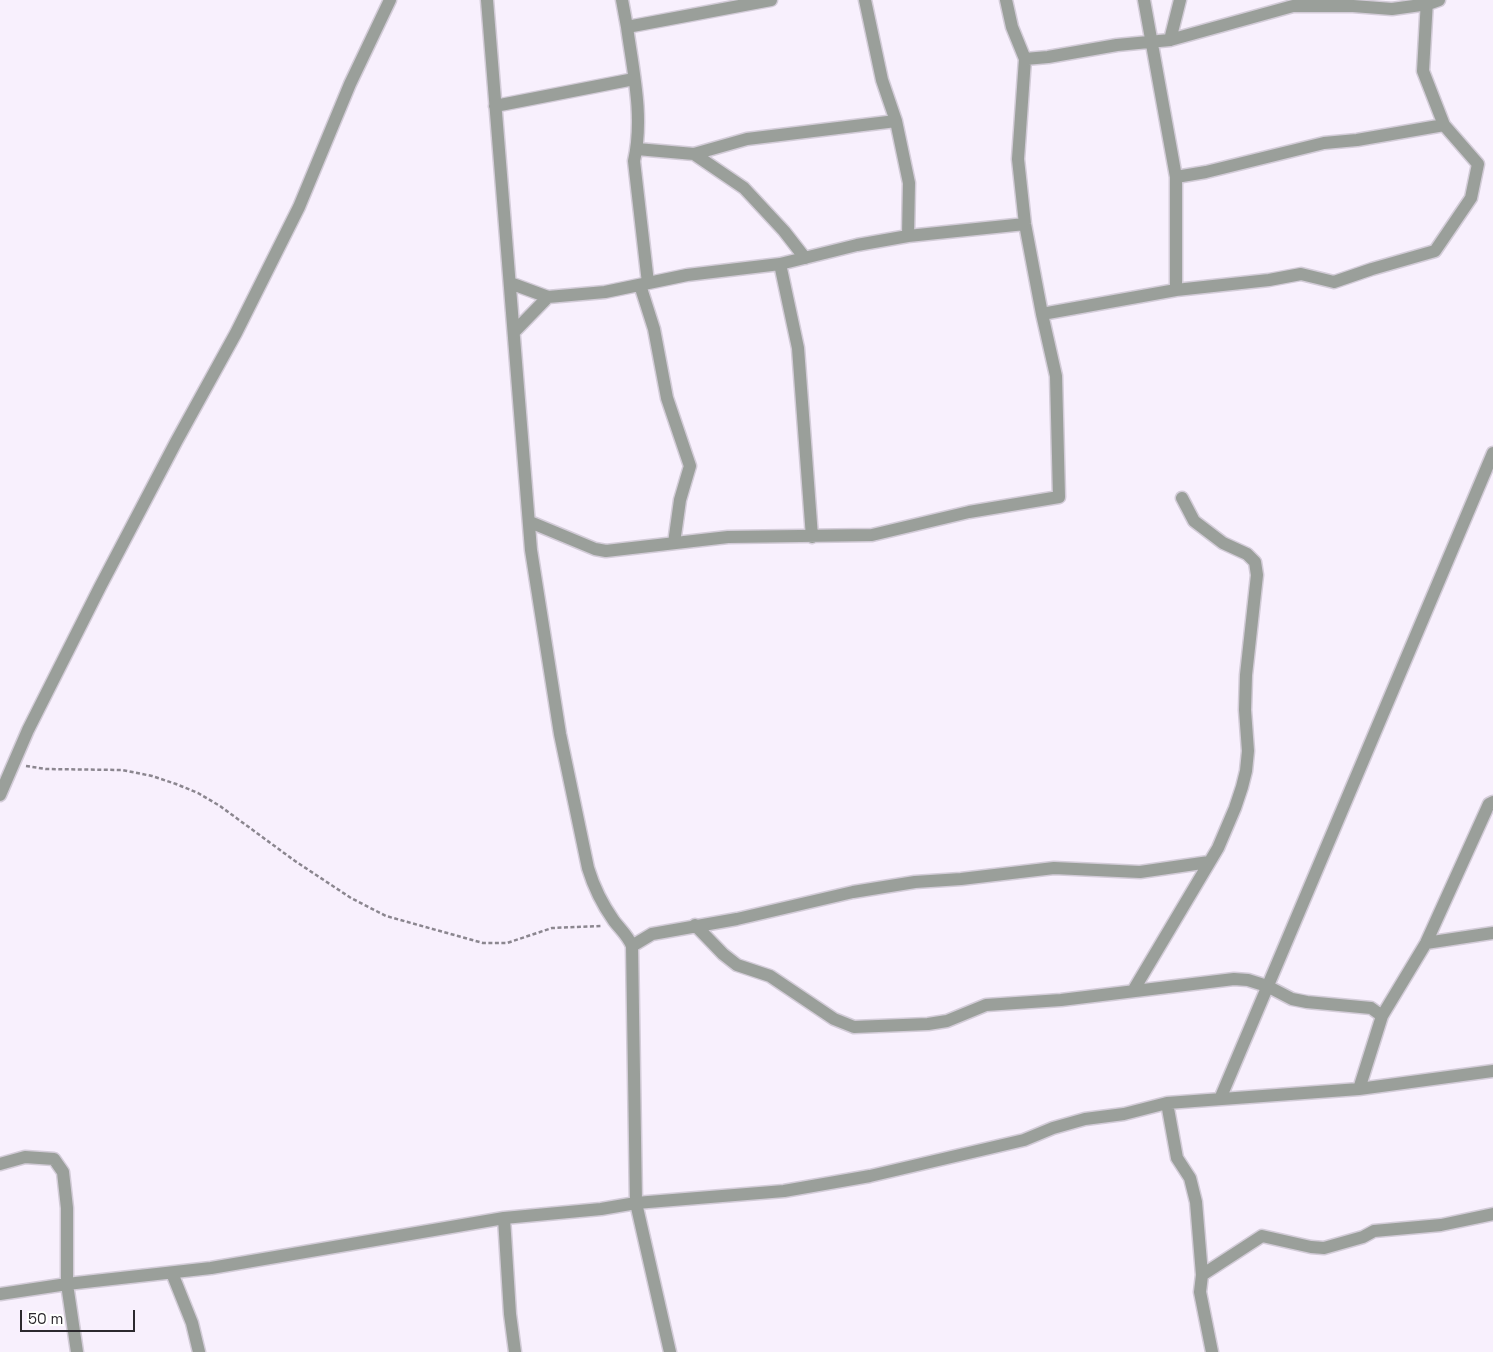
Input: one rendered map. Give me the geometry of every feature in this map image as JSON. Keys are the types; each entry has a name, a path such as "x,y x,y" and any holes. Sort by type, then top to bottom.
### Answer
{"street":[{"path":"0,795 15,764 28,730 100,587 236,333 299,206 350,84 390,0"},
{"path":"486,0 532,550 560,734 588,868 593,886 602,903 616,924 628,937 632,946 636,1203 670,1352"},
{"path":"622,0 638,108 637,149 634,161 644,284 667,398 690,466 680,500 674,543"},
{"path":"626,27 771,0"},
{"path":"865,0 882,80 896,121 909,183 908,236"},
{"path":"530,522 595,549 606,551 728,537 872,536 969,512 1059,496 1056,376 1024,224 1018,159 1024,60 1012,27 1006,0"},
{"path":"1144,0 1176,176 1176,290"},
{"path":"1170,40 1180,0"},
{"path":"1024,60 1048,58 1117,45 1170,40 1291,3 1392,9 1432,1 1424,39 1423,71 1444,125 1478,164 1471,198 1435,251 1334,282 1301,274 1261,281 1176,290 1042,314"},
{"path":"495,106 634,79"},
{"path":"637,149 694,154 747,139 896,121"},
{"path":"1176,176 1206,172 1324,143 1357,140 1444,125"},
{"path":"694,154 744,188 784,230 805,258"},
{"path":"510,283 548,297 605,292 687,275 780,264 857,245 908,236 1024,224"},
{"path":"780,264 798,348 812,537"},
{"path":"514,332 548,297"},
{"path":"1220,1099 1488,476 1493,453"},
{"path":"1134,991 1218,848 1235,808 1246,771 1248,752 1245,710 1246,675 1258,575 1255,562 1247,554 1223,542 1194,521 1182,498"},
{"path":"1359,1089 1382,1016 1426,943 1489,804 1493,802"},
{"path":"632,946 652,934 737,919 853,892 915,882 961,879 1054,868 1140,872 1209,862"},
{"path":"695,925 723,954 737,965 770,976 834,1019 854,1027 928,1024 947,1021 986,1004 1061,1000 1234,979 1248,980 1267,986 1292,999 1371,1008 1382,1016"},
{"path":"1426,943 1493,933"},
{"path":"0,1294 68,1284 212,1268 504,1218 601,1209 636,1203 784,1191 870,1176 1024,1140 1053,1128 1084,1119 1124,1114 1167,1103 1359,1089 1493,1071"},
{"path":"1167,1103 1177,1158 1190,1178 1196,1202 1202,1275 1200,1292 1212,1352"},
{"path":"0,1164 25,1157 54,1159 63,1172 67,1208 68,1284 77,1352"},
{"path":"1202,1275 1262,1236 1324,1248 1374,1232 1441,1225 1493,1214"},
{"path":"504,1218 510,1314 515,1352"},
{"path":"172,1273 192,1323 199,1352"}],"path":[{"path":"15,764 46,769 122,770 152,776 176,784 198,793 220,806 295,861 351,898 386,916 483,943 507,943 552,928 616,924"}]}
